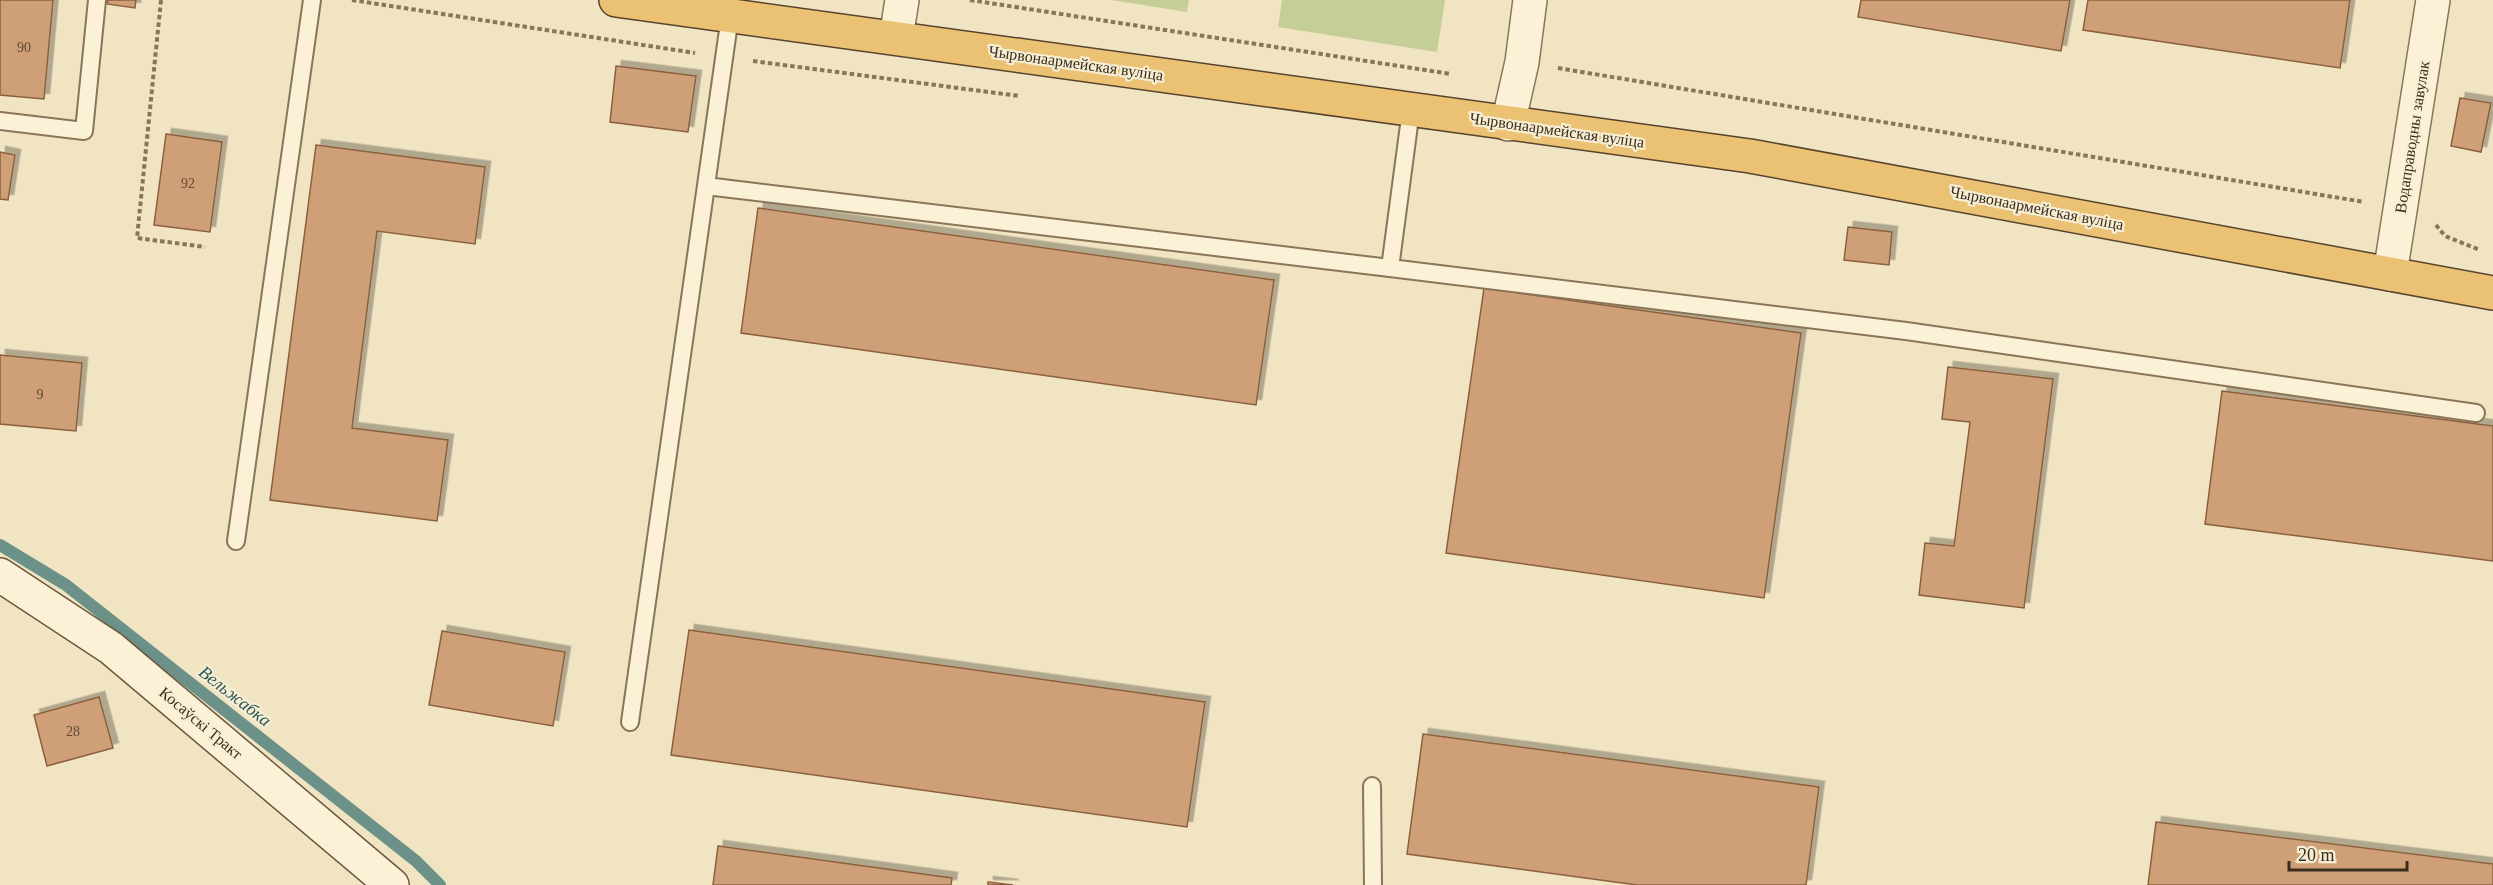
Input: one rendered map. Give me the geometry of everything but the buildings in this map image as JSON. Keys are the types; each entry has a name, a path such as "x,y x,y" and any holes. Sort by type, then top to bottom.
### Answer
{"highway":[{"name":"Чырвонаармейская вуліца","path":"616,0 1750,156 2493,292"}],"main road":[{"path":"896,38 902,0"},
{"path":"1508,124 1522,62 1530,0"},
{"name":"Водаправодны завулак","path":"2390,274 2433,0"},
{"name":"Косаўскі Тракт","path":"0,575 111,648 392,885"}],"lane":[{"path":"0,121 84,131 97,0"},
{"path":"236,541 312,0"},
{"path":"630,722 730,16"},
{"path":"1390,268 1411,110"},
{"path":"706,186 1906,331 2476,413"},
{"path":"1372,786 1373,885"}],"path":[{"path":"161,0 137,238 205,247"},
{"path":"970,0 1458,75"},
{"path":"1522,62 2401,208 2429,217 2445,236 2481,251"}],"green space":[{"path":"1111,0 1189,0 1187,12"},
{"path":"1282,0 1445,0 1437,52 1278,27"}],"waterway":[{"name":"Вельжабка","path":"0,545 66,585 416,861 440,885"}]}
